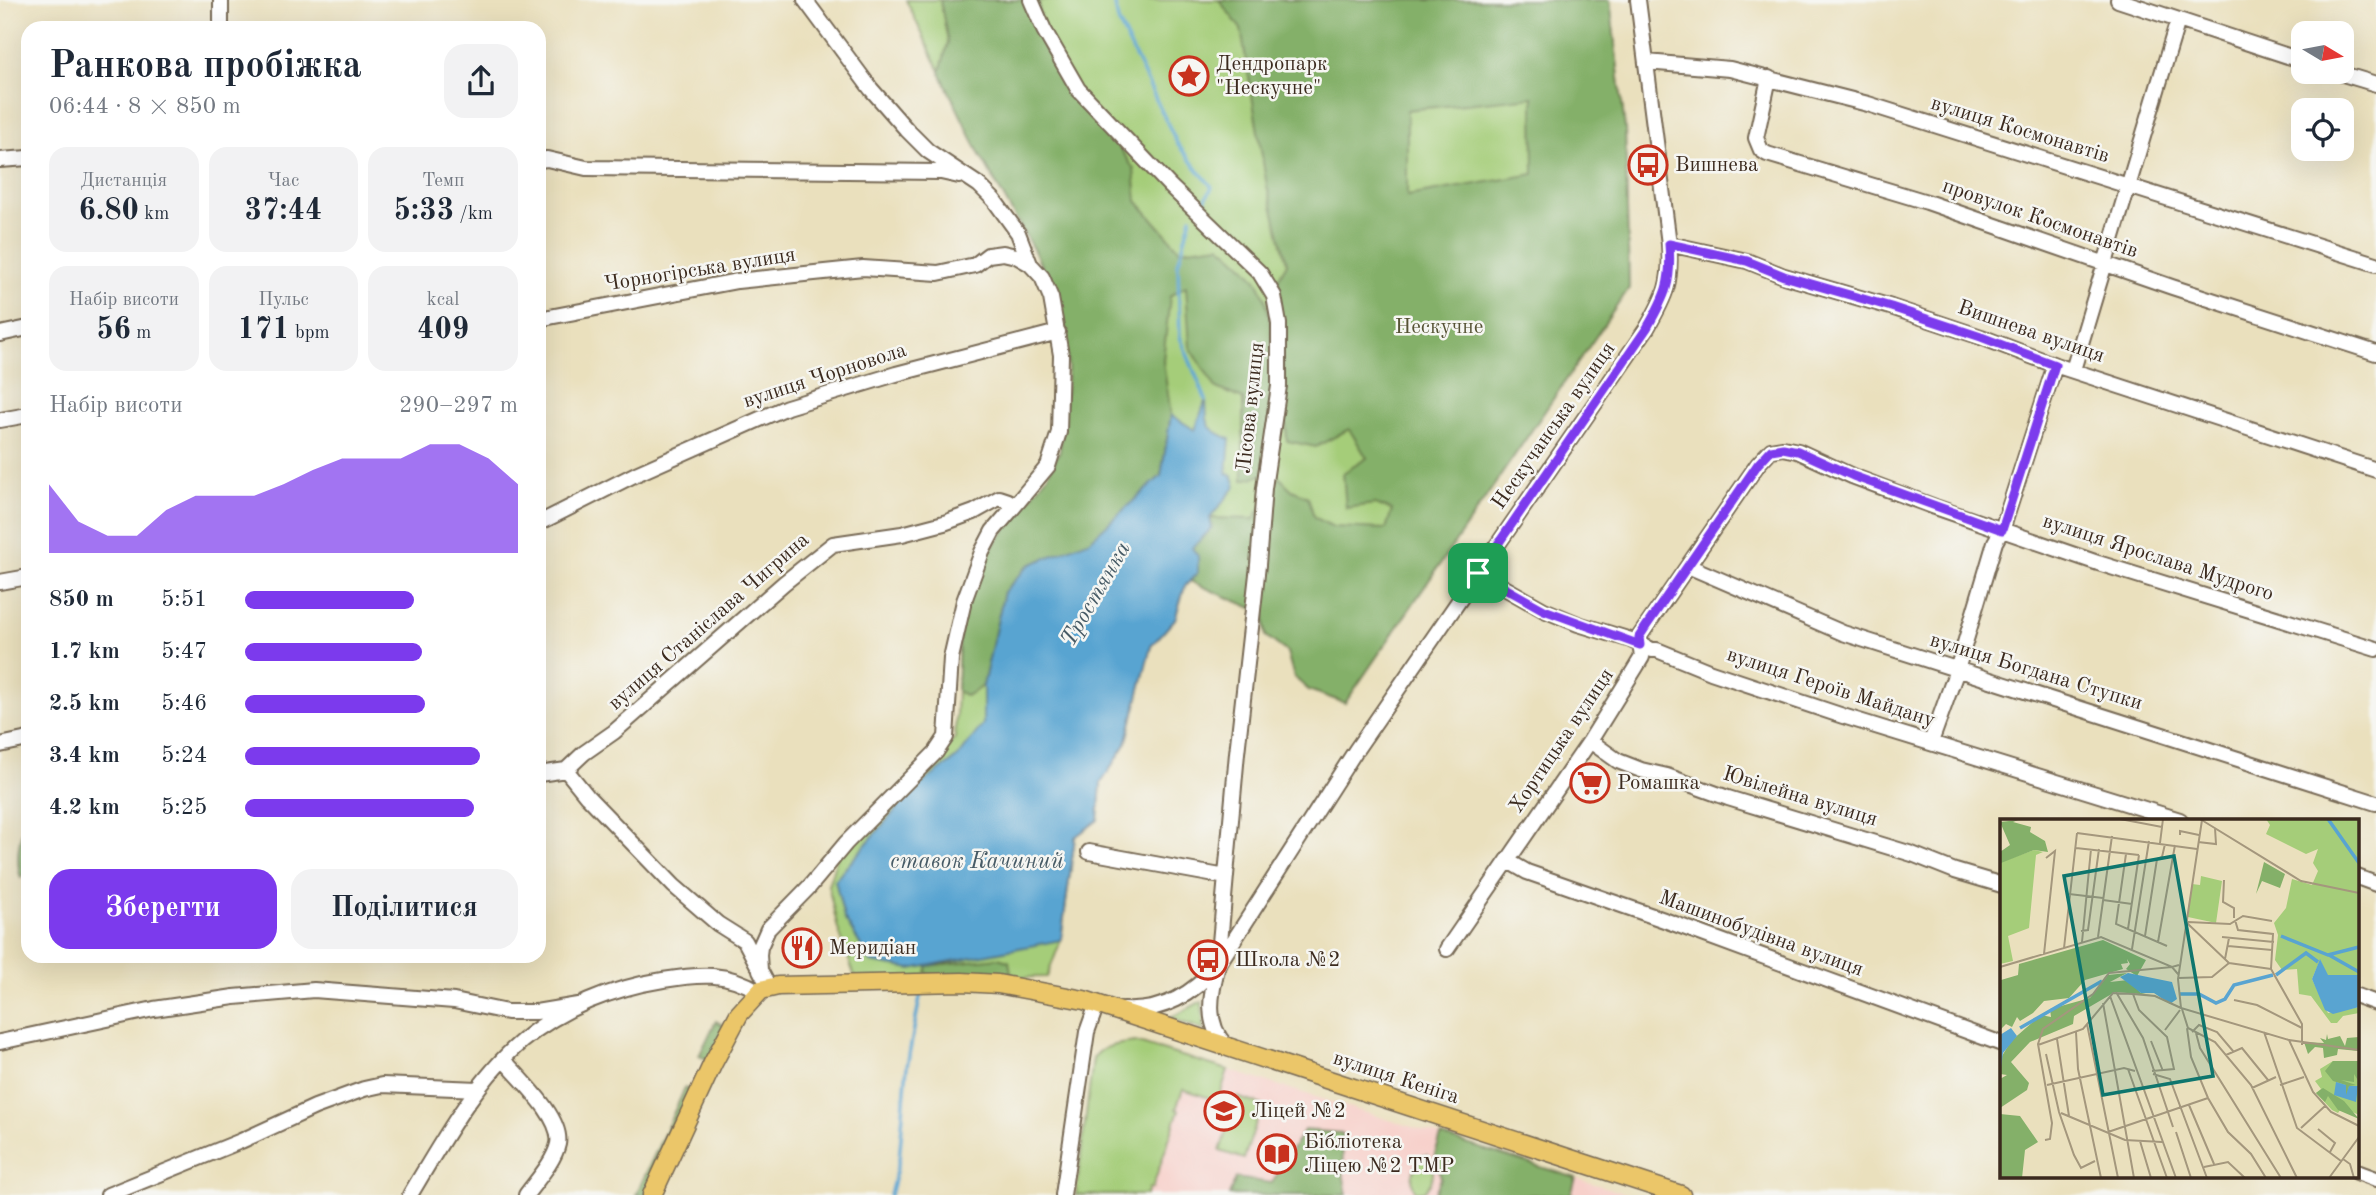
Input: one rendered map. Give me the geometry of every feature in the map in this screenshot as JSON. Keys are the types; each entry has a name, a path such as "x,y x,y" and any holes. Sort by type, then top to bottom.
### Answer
{"main road":[{"name":"вулиця Кеніга","path":"765,989 962,982 1039,990 1116,1010 1672,1194"},
{"path":"652,1195 739,1014 765,989"}],"street":[{"path":"221,0 221,21"},
{"path":"760,970 760,947 768,929 810,887 846,843 936,752 946,737 951,659 964,601 993,531 1048,466 1059,432 1061,380 1058,332 1051,298 1042,278 1030,264 1018,233 994,200 969,178 928,150 892,115 805,0"},
{"name":"Лісова вулиця","path":"1031,0 1044,30 1078,89 1170,186 1260,274 1274,296 1279,324 1279,386 1264,488 1218,965"},
{"name":"Нескучанська вулиця","path":"1226,1046 1213,1024 1210,1006 1218,965 1356,750 1647,328 1664,299 1670,280 1669,244 1638,0"},
{"path":"2118,0 2291,57"},
{"path":"2073,370 2178,20"},
{"name":"вулиця Космонавтів","path":"1646,62 1730,69 1868,104 2376,264"},
{"path":"2354,77 2376,84"},
{"name":"провулок Космонавтів","path":"1769,78 1756,138 1761,150 1773,156 1927,202 2104,264 2376,353"},
{"path":"0,160 21,158"},
{"path":"546,159 586,168 941,172 969,178"},
{"name":"Вишнева вулиця","path":"1669,244 1747,261 1784,276 1891,307 1968,332 2055,365 2376,470"},
{"name":"Чорногірська вулиця","path":"546,318 737,281 863,268 938,273 975,265 988,255 1003,253 1016,256 1030,264"},
{"path":"0,334 21,330"},
{"name":"вулиця Чорновола","path":"546,520 658,464 787,407 896,374 1058,332"},
{"path":"1931,742 1957,670 1995,542 2002,530 2055,365"},
{"path":"0,420 21,416"},
{"name":"вулиця Ярослава Мудрого","path":"1771,450 1783,448 1798,451 1864,481 2098,563 2376,649"},
{"name":"Хортицька вулиця","path":"1447,949 1590,741 1642,657 1639,637 1758,464 1771,450"},
{"name":"вулиця Станіслава Чигрина","path":"546,773 566,769 641,711 784,583 833,544 902,534 944,523 974,512 999,498 1008,500 1012,509"},
{"name":"вулиця Богдана Ступки","path":"1688,566 1843,633 2376,803"},
{"name":"вулиця Героїв Майдану","path":"1478,573 1544,610 1712,672 1843,716 2174,819"},
{"path":"0,582 21,579"},
{"path":"0,745 21,740"},
{"name":"Ювілейна вулиця","path":"1590,741 1618,761 1641,770 1912,854 2000,885"},
{"path":"566,769 587,796 674,886 718,924 745,941 760,970 765,989"},
{"path":"1089,852 1226,877"},
{"name":"Машинобудівна вулиця","path":"1508,861 1527,873 1667,921 2000,1044"},
{"path":"2358,877 2376,884"},
{"path":"1116,1010 1152,1009 1179,999 1195,989 1218,965"},
{"path":"0,1042 166,1007 234,997 314,990 454,1001 507,1012 536,1012 578,1005 649,982 695,976 717,975 765,989"},
{"path":"2358,996 2376,1003"},
{"path":"1063,1195 1086,1042 1097,1004"},
{"path":"410,1195 478,1089 503,1059 523,1040 578,1005"},
{"path":"503,1059 553,1120 558,1135 555,1152 526,1195"},
{"path":"108,1195 241,1141 315,1107 364,1089 382,1085 478,1089"},
{"path":"2358,1172 2376,1179"}],"shaded area":[{"name":"Ліцей №2","path":"1135,1042 1630,1195 1077,1195 1093,1059 1097,1053 1109,1046"}],"green space":[{"path":"906,0 1610,0 1625,129 1629,288 1345,703 1309,690 1294,677 1287,652 1266,636 1264,613 1190,581 1185,586 1175,619 1151,646 1126,744 1101,783 1098,820 1075,837 1061,940 1047,977 856,980 838,929 828,885 838,854 922,779 955,738 960,621 1048,475 1060,450 1068,369 1064,321 1037,256 980,155"},
{"path":"940,0 1039,0 1041,42 1073,94 1112,137 1134,169 1137,201 1180,250 1220,245 1250,273 1258,283 1266,302 1272,350 1263,475 1243,480 1243,399 1216,388 1190,347 1186,286 1170,296 1163,361 1171,415 1161,476 1090,541 1029,565 1004,592 983,686 966,696 957,691 960,621 988,552 1048,475 1060,450 1068,369 1064,321 1037,256 980,155 940,73 948,42"},
{"name":"Нескучне","path":"1219,0 1610,0 1625,129 1629,288 1345,703 1309,690 1294,677 1287,652 1266,636 1264,613 1190,581 1198,572 1192,548 1212,528 1210,518 1254,519 1279,477 1292,490 1308,497 1314,517 1333,527 1386,529 1392,510 1375,504 1346,508 1343,473 1367,458 1349,429 1316,447 1287,441 1278,279 1287,263 1267,186 1241,29","holes":["1533,97 1534,174 1407,196 1407,110"]},
{"path":"21,836 21,878 18,863"},
{"path":"998,958 1009,961 1011,973 1008,976 929,976 926,972 928,966"},
{"path":"1202,1001 1204,1030 1170,1018"},
{"path":"716,1021 726,1027 709,1060 699,1056"},
{"path":"1135,1042 1228,1070 1218,1101 1183,1089 1176,1109 1179,1110 1152,1189 1149,1188 1147,1195 1076,1195 1093,1059 1106,1048"},
{"path":"685,1088 695,1093 647,1195 636,1195"},
{"path":"1237,1097 1262,1105 1244,1159 1220,1151"},
{"path":"1304,1130 1342,1133 1343,1172 1347,1195 1229,1195 1236,1178 1272,1183"},
{"path":"1441,1136 1576,1178 1571,1195 1437,1195 1435,1193 1441,1178 1435,1154"},
{"path":"1427,1155 1432,1164 1432,1179 1428,1188 1416,1192 1412,1183 1413,1173 1423,1156"}],"water":[{"name":"ставок Качиний","path":"1206,399 1209,425 1230,439 1227,473 1233,477 1236,486 1210,518 1212,528 1192,548 1198,556 1198,572 1185,586 1175,619 1151,646 1126,744 1101,783 1098,820 1075,837 1061,940 911,969 871,962 844,918 835,880 913,790 958,757 983,724 983,686 1004,592 1029,565 1090,540 1161,476 1171,415 1195,430"}],"waterway":[{"name":"Тростянка","path":"1114,0 1118,21 1178,145 1212,187 1203,204"},
{"name":"Тростянка","path":"1191,217 1178,264 1180,337 1206,400"},
{"name":"Тростянка","path":"890,1195 899,1160 907,1066 921,992"}],"place":[{"name":"Дендропарк \"Нескучне\"","path":"1189,76"},
{"name":"Вишнева","path":"1648,165"},
{"name":"Ромашка","path":"1590,783"},
{"name":"Меридіан","path":"802,948"},
{"name":"Школа №2","path":"1208,960"},
{"name":"Ліцей №2","path":"1224,1111"},
{"name":"Бібліотека Ліцею №2 ТМР","path":"1277,1154"}],"route":[{"path":"1669,244 1747,261 1784,276 1981,337 2055,365 2002,530 1853,476 1818,458 1783,448 1771,450 1758,464 1639,637 1640,645 1544,610 1478,573 1647,328 1664,299 1670,280 1669,244"}]}
